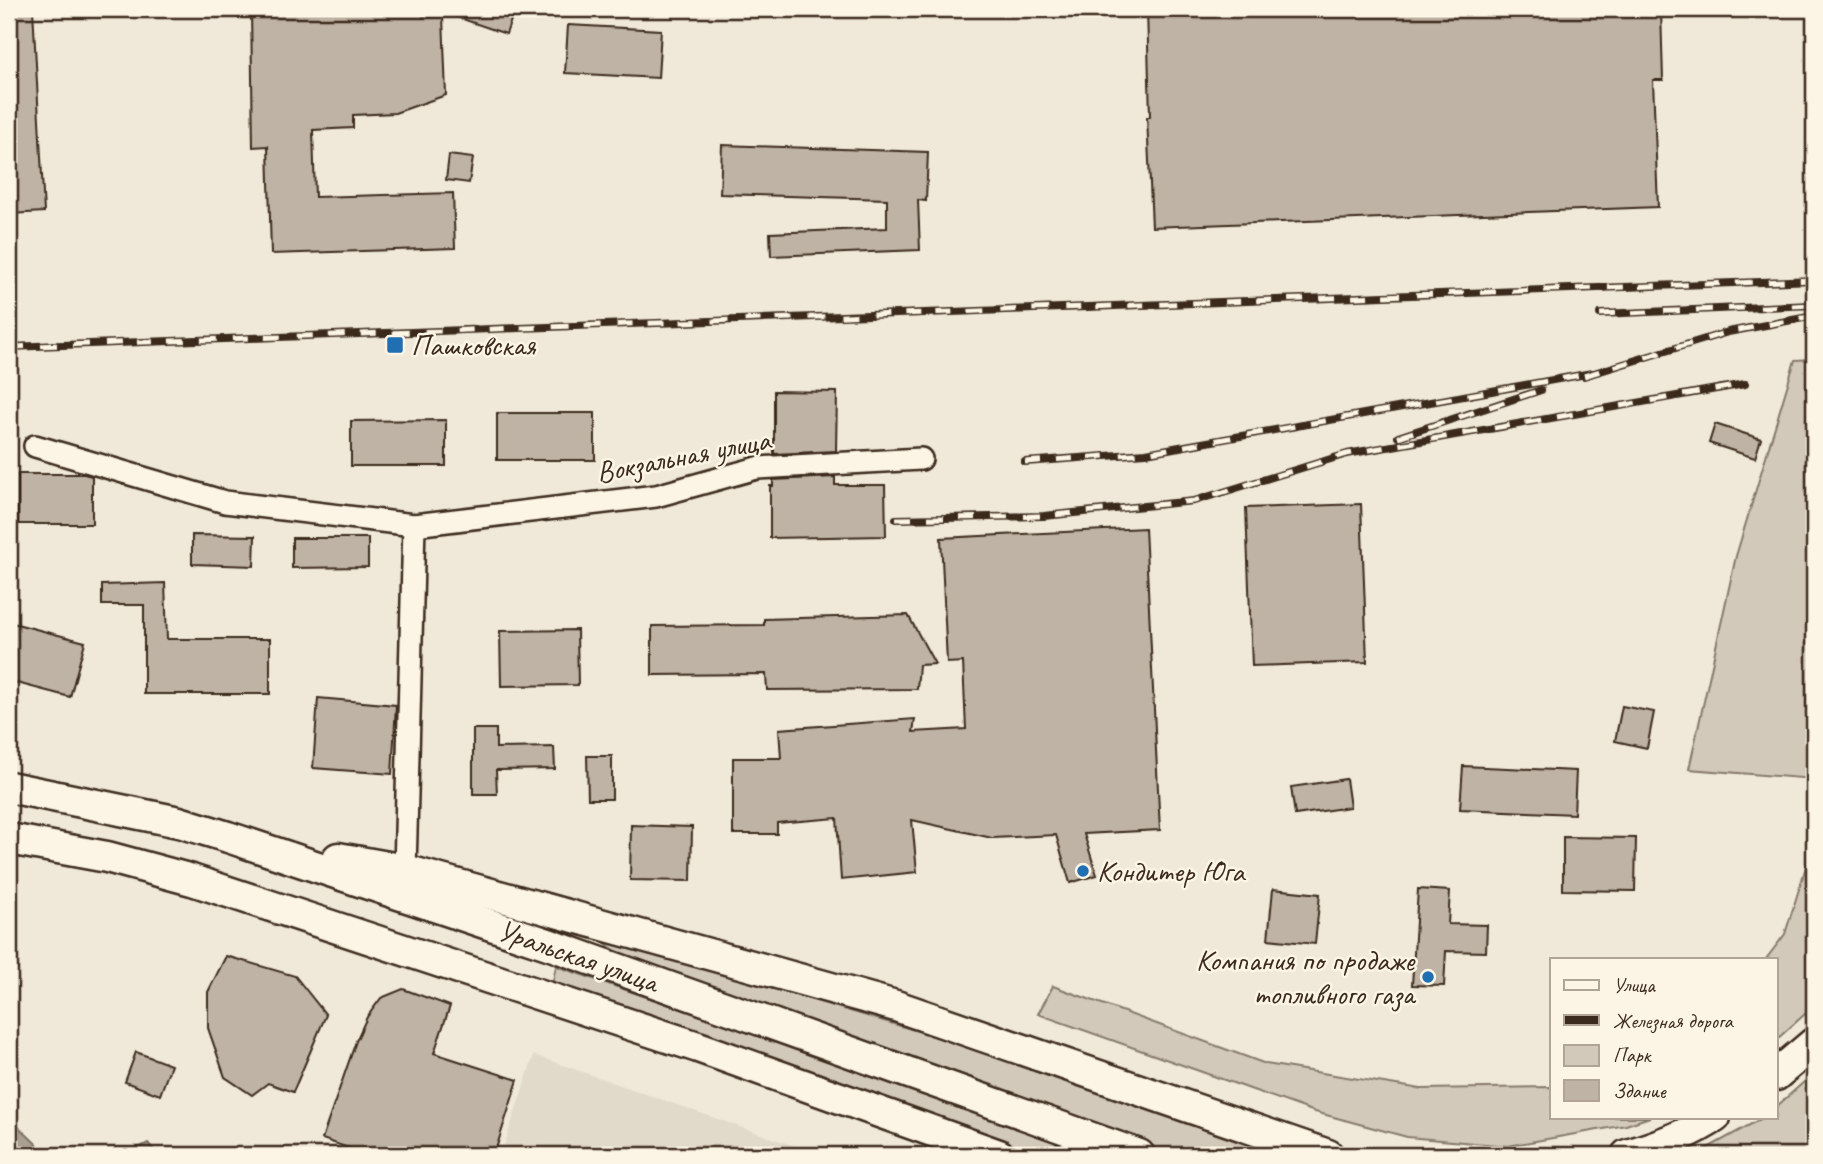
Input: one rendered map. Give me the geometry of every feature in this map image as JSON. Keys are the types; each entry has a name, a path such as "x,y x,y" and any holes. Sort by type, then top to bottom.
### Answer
{"main road":[{"name":"Уральская улица","path":"9,787 179,822 228,837 548,944 1139,1155"},
{"path":"228,837 405,870 896,1006 1328,1155"},
{"name":"Уральская улица","path":"9,839 107,857 192,880 698,1047 999,1155"},
{"path":"1778,1073 1814,1043"},
{"path":"1627,1155 1656,1146 1698,1128 1713,1118"}],"street":[{"name":"Вокзальная улица","path":"35,446 225,502 414,525 656,496 757,468 921,459"},
{"path":"405,870 414,525"}],"shaded area":[{"path":"534,1055 821,1155 501,1155"},
{"path":"9,1118 48,1155 9,1155"},
{"path":"148,1143 158,1155 125,1155"}],"green space":[{"path":"1814,359 1814,779 1689,769 1736,556 1795,360"},
{"path":"1814,841 1814,1006 1778,1038 1778,958 1767,958 1785,934"},
{"path":"596,936 958,1043 1291,1155 1173,1155 638,968"},
{"path":"556,966 1106,1155 1033,1155 552,985"},
{"path":"1053,986 1266,1064 1421,1089 1550,1087 1550,1118 1647,1118 1626,1125 1508,1146 1407,1137 1315,1112 1038,1014"},
{"path":"1814,1073 1814,1155 1695,1155 1762,1118 1778,1118 1778,1105"}],"building":[{"path":"9,9 33,9 44,212 9,214"},
{"path":"251,9 423,9 423,17 443,16 446,95 395,113 353,115 353,128 313,130 315,197 453,193 455,248 271,254 268,146 253,147"},
{"path":"443,9 515,9 506,34 442,12"},
{"path":"1147,9 1661,9 1663,80 1653,80 1658,207 1152,227 1147,117 1150,117"},
{"path":"568,25 661,30 658,78 565,73"},
{"path":"722,145 928,152 926,201 918,200 920,250 771,256 770,233 887,228 887,199 720,194"},
{"path":"449,155 473,158 469,183 446,180"},
{"path":"774,391 837,392 836,451 774,454"},
{"path":"497,413 595,413 595,460 497,460"},
{"name":"Пашковская","path":"446,420 446,466 351,466 351,421"},
{"path":"1715,424 1761,439 1755,458 1709,443"},
{"path":"18,474 92,476 92,524 18,524"},
{"path":"835,477 835,485 885,485 886,536 770,538 770,486 773,486 773,480"},
{"path":"1361,504 1367,662 1252,666 1246,508"},
{"path":"1145,528 1160,830 1084,834 1097,875 1070,883 1056,835 992,838 912,820 917,872 841,880 837,818 777,823 777,834 733,834 733,758 781,758 779,729 915,719 913,732 966,729 963,662 947,663 941,538"},
{"path":"192,535 255,536 254,566 192,564"},
{"path":"292,538 368,538 368,567 292,568"},
{"path":"165,583 167,639 270,639 270,694 144,694 144,605 102,605 102,585"},
{"path":"908,615 935,664 919,665 917,689 767,690 766,674 652,675 652,626 764,625 764,619"},
{"path":"9,622 85,642 70,697 9,681"},
{"path":"577,630 578,685 501,686 500,631"},
{"path":"318,698 396,705 392,774 313,768"},
{"path":"1622,706 1654,712 1647,748 1615,741"},
{"path":"473,729 496,729 496,748 554,747 555,769 496,770 497,794 473,794"},
{"path":"587,756 612,756 612,799 588,799"},
{"path":"1463,766 1576,771 1574,814 1460,809"},
{"path":"1346,779 1350,807 1295,815 1291,787"},
{"path":"631,825 692,827 691,881 630,880"},
{"path":"1563,837 1636,838 1635,891 1563,890"},
{"path":"1273,889 1320,894 1315,944 1268,939"},
{"path":"1418,889 1450,891 1448,924 1487,925 1486,952 1446,951 1444,986 1412,985"},
{"path":"226,956 295,976 326,1015 293,1092 268,1083 252,1095 225,1077 208,1028 208,992"},
{"path":"403,989 450,1006 434,1053 518,1080 494,1155 369,1155 322,1139 367,1017 381,998"},
{"path":"136,1052 171,1065 160,1095 125,1082"}],"railway":[{"path":"9,347 1814,280"},
{"path":"1600,314 1814,305"},
{"path":"1584,376 1728,332 1814,316"},
{"path":"1025,462 1146,453 1592,373"},
{"path":"896,519 1044,516 1194,501 1347,454 1745,384"},
{"path":"1398,437 1541,390"}],"place":[{"name":"Пашковская","path":"395,345"},
{"name":"Кондитер Юга","path":"1083,871"},
{"name":"Компания по продаже топливного газа","path":"1428,977"}]}
